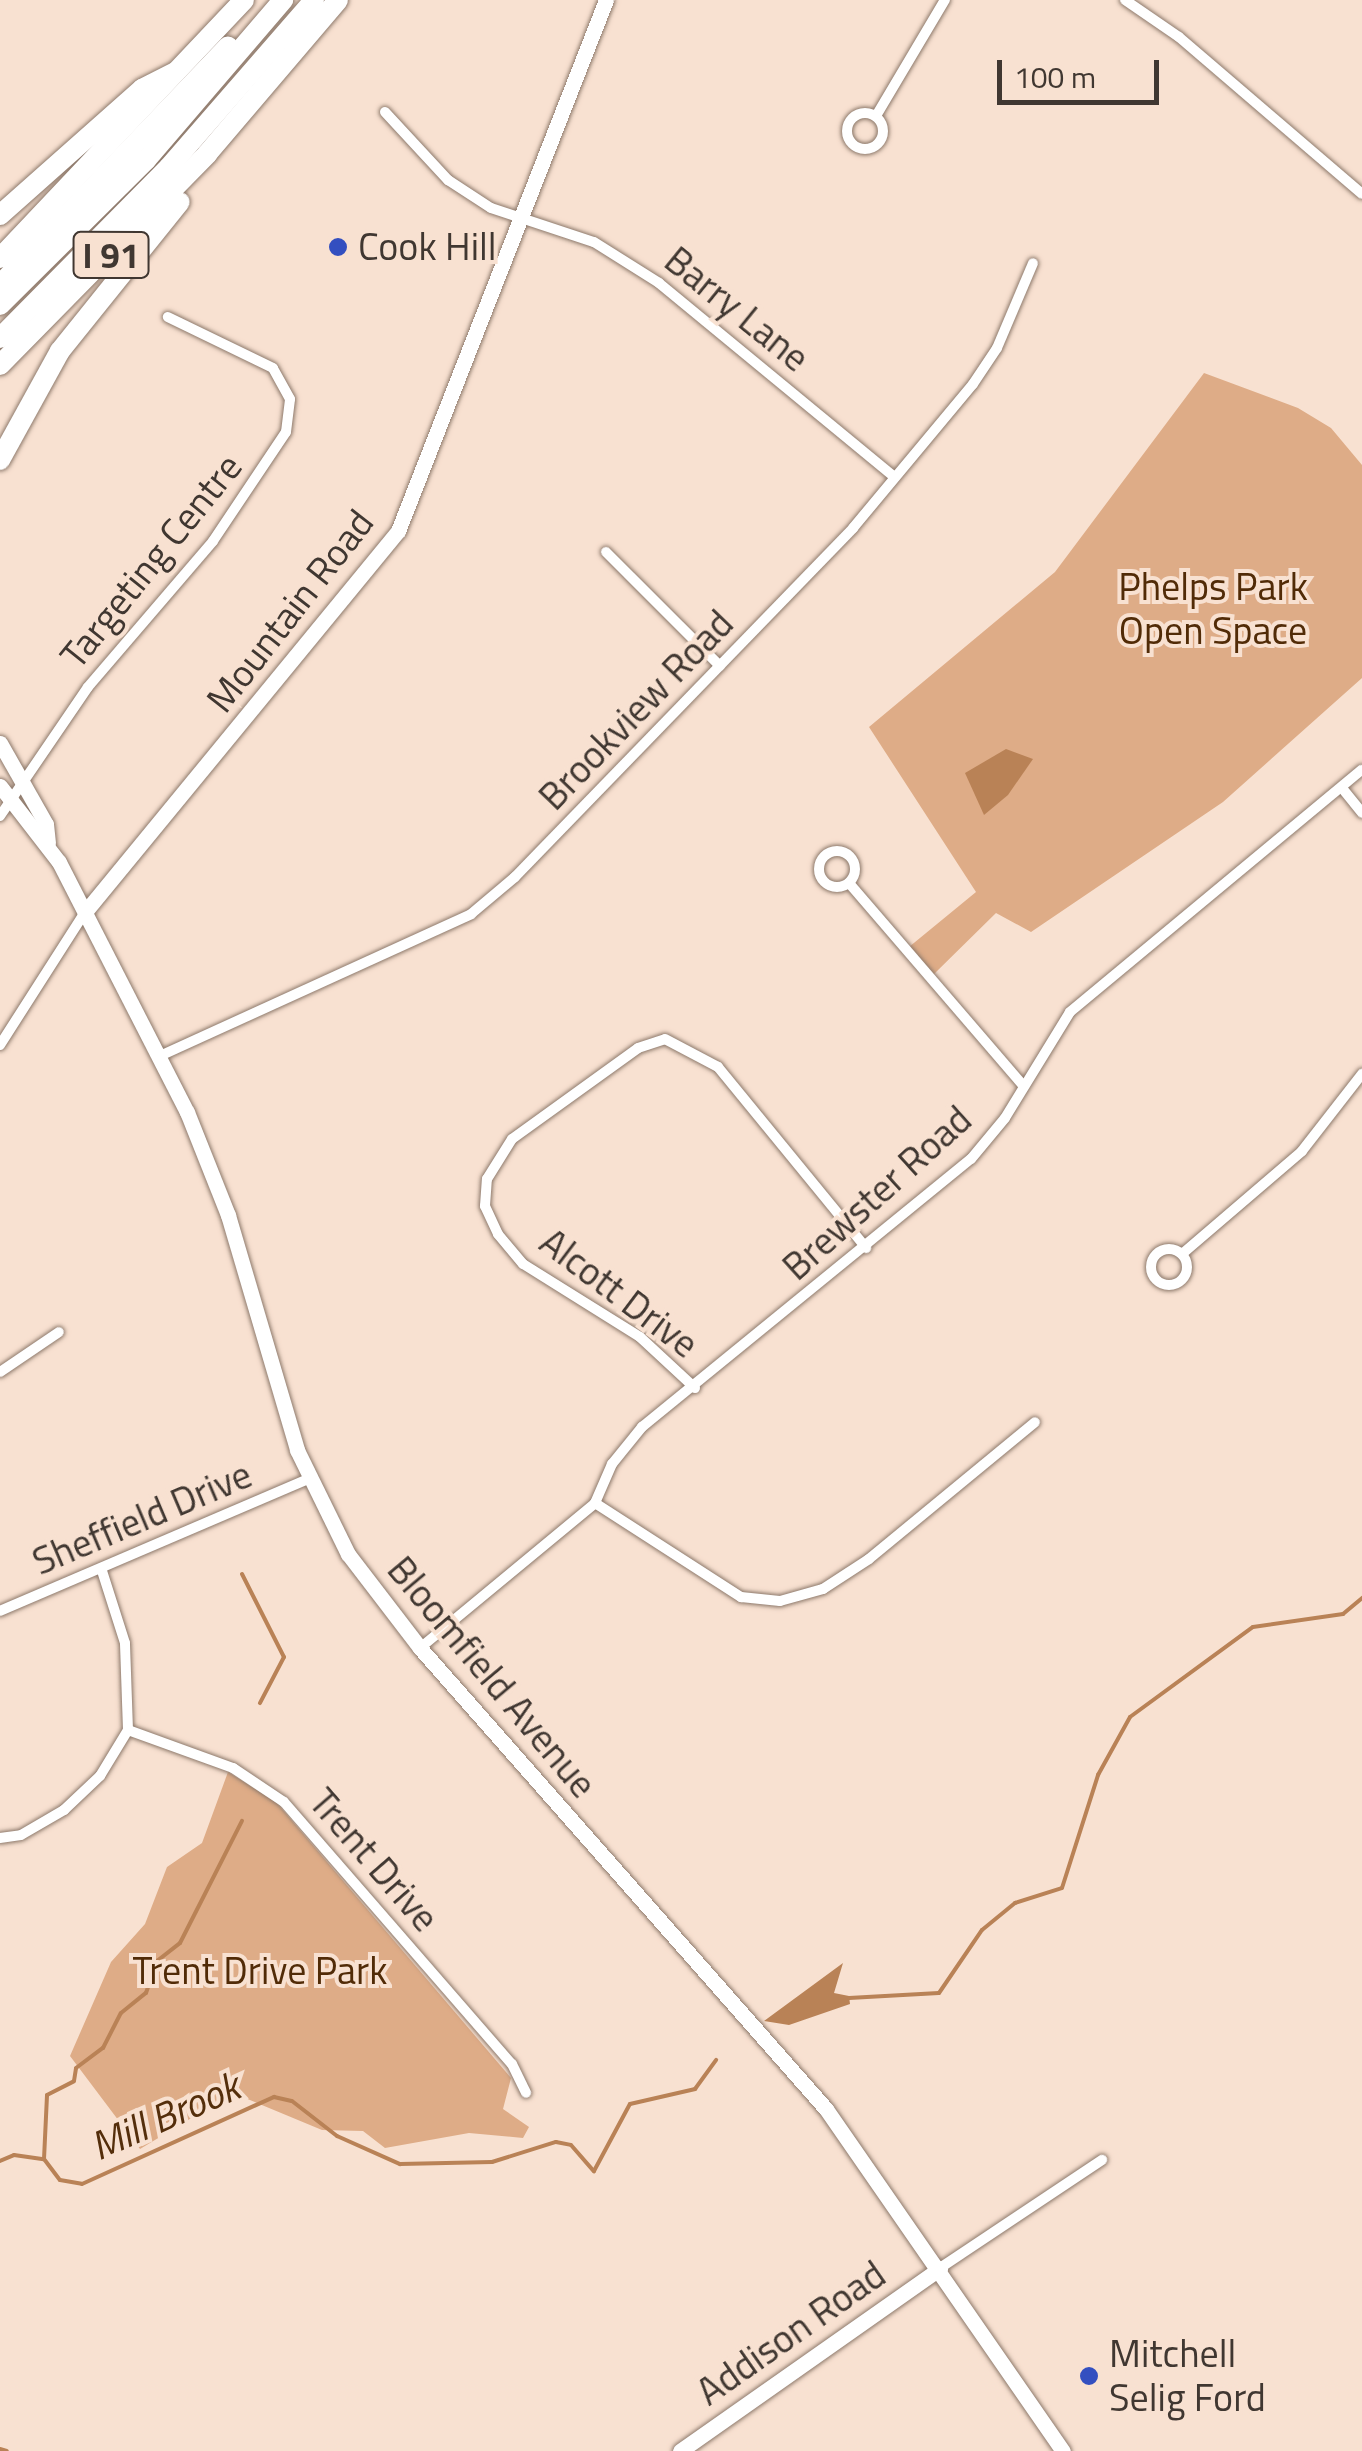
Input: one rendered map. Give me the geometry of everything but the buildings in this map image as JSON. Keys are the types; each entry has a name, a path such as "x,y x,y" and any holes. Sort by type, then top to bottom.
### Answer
{"highway":[{"name":"I 91","path":"0,258 244,0"},
{"path":"0,284 270,0"},
{"path":"0,305 165,140 283,0"},
{"path":"0,321 189,133 310,0"},
{"path":"0,338 157,180 310,0"},
{"name":"I 91","path":"0,365 218,142 338,0"},
{"path":"0,215 142,89 180,71"},
{"path":"0,460 60,351 201,178 218,142"}],"main road":[{"name":"Mountain Road","path":"85,912 390,545 414,500 606,0"},
{"name":"Bloomfield Avenue","path":"0,743 46,824 48,844"},
{"name":"Bloomfield Avenue","path":"0,786 48,844 160,1056 228,1215 308,1479 348,1554 420,1648 826,2110 940,2268 1063,2451"},
{"name":"Addison Road","path":"680,2451 940,2268"}],"street":[{"path":"876,116 945,0"},
{"path":"1125,0 1179,37 1362,194"},
{"name":"Barry Lane","path":"386,112 448,180 491,208 525,216 621,255 894,478"},
{"name":"Brookview Road","path":"160,1056 471,914 720,666 894,478 997,348 1033,263"},
{"name":"Targeting Centre","path":"0,816 88,687 213,542 286,432 290,400 272,368 168,317"},
{"path":"606,552 720,666"},
{"name":"Brewster Road","path":"420,1648 595,1503 612,1464 642,1427 695,1388 972,1159 1070,1012 1362,770"},
{"path":"1342,788 1362,812"},
{"path":"848,884 1023,1085"},
{"name":"Mountain Road","path":"0,1045 85,912"},
{"name":"Alcott Drive","path":"695,1388 640,1337 523,1264 498,1234 485,1206 487,1179 512,1139 638,1048 665,1039 718,1067 866,1248"},
{"path":"1182,1254 1302,1151 1362,1074"},
{"path":"0,1372 59,1332"},
{"path":"595,1503 741,1597 780,1601 823,1588 869,1560 1035,1422"},
{"name":"Sheffield Drive","path":"0,1612 308,1479"},
{"path":"0,1838 21,1835 64,1810 100,1776 128,1730 124,1643 102,1571"},
{"name":"Trent Drive","path":"128,1730 233,1768 284,1802 512,2064 526,2092"},
{"path":"940,2268 1102,2160"}],"green space":[{"name":"Phelps Park Open Space","path":"1204,373 1298,408 1331,428 1362,465 1362,678 1223,802 1031,932 996,913 933,975 909,947 976,892 869,727 1055,572"},
{"name":"Trent Drive Park","path":"228,1772 276,1802 511,2078 503,2109 529,2127 523,2138 469,2133 385,2148 363,2131 322,2130 233,2093 140,2149 70,2056 111,1962 145,1924 167,1867 202,1843"}],"shaded area":[{"path":"1006,749 1033,759 1008,795 984,815 965,773"},
{"path":"843,1963 834,1993 849,1996 850,2004 789,2025 764,2021"}],"waterway":[{"path":"242,1574 284,1657 260,1703"},
{"name":"Mill Brook","path":"849,1998 939,1993 982,1930 1015,1903 1062,1888 1098,1775 1130,1717 1253,1627 1343,1614 1362,1598"},
{"path":"44,2159 47,2095 74,2081 76,2068 103,2048 121,2013 146,1993 157,1961 180,1943 242,1821"},
{"name":"Mill Brook","path":"0,2161 14,2155 44,2159 60,2180 82,2184 274,2097 292,2101 337,2136 400,2164 492,2162 556,2142 571,2145 594,2171 630,2104 695,2089 716,2060"},
{"path":"0,2449 7,2451"}],"place":[{"name":"Cook Hill","path":"338,247"},
{"name":"Mitchell Selig Ford","path":"1089,2376"}]}
